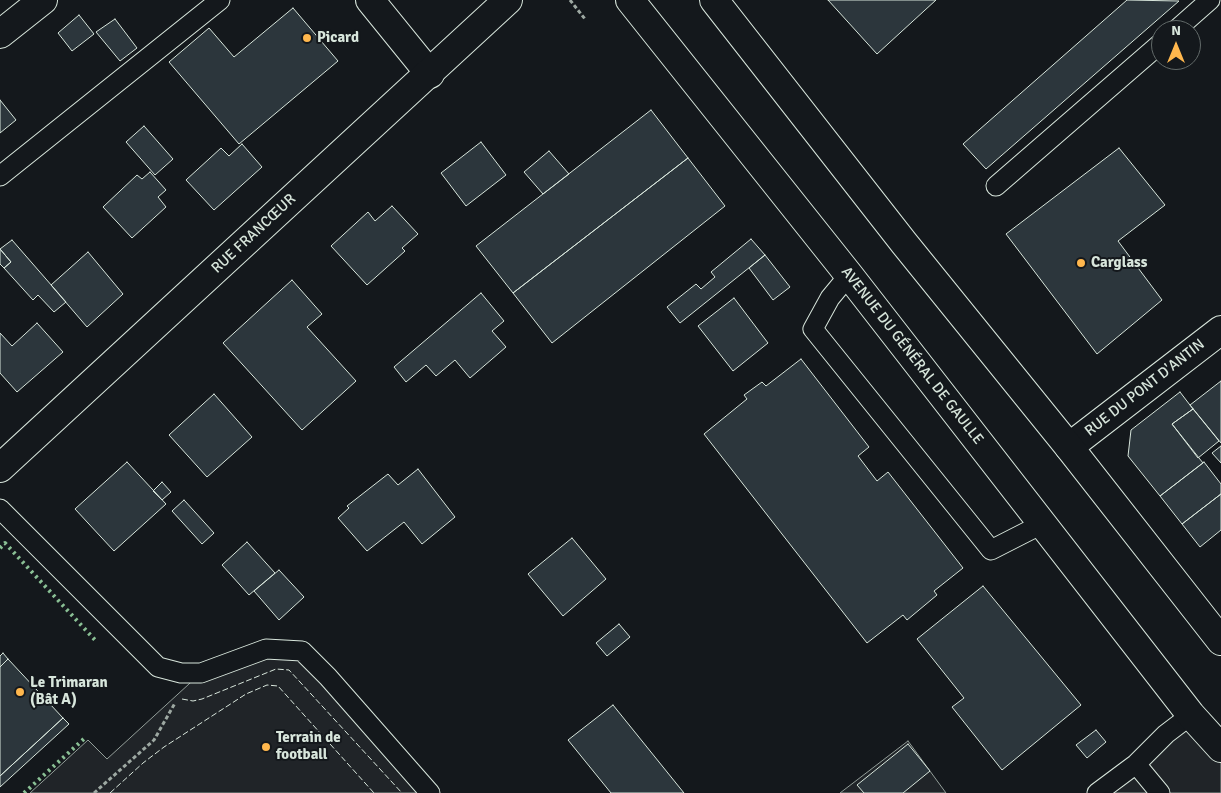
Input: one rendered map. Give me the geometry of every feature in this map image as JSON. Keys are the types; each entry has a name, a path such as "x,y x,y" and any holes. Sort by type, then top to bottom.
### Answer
{"main road":[{"path":"0,34 43,0"},
{"path":"370,0 430,74"},
{"name":"RUE FRANCŒUR","path":"0,468 430,74 508,0"},
{"name":"AVENUE DU GÉNÉRAL DE GAULLE","path":"630,0 849,275 1191,715 1221,748"},
{"path":"714,0 904,243 1070,447 1221,641"},
{"name":"RUE DU PONT D'ANTIN","path":"1070,447 1221,330"}],"lane":[{"path":"0,176 220,0"},
{"path":"1187,20 1210,0"},
{"path":"996,186 1151,52"},
{"path":"849,275 830,298 813,329 991,550 1042,524"},
{"path":"0,509 158,666 181,673 201,673 266,649 302,651 328,677 430,793"},
{"path":"1097,793 1136,764 1166,734 1191,715"},
{"path":"1136,764 1160,793"}],"path":[{"path":"570,0 585,19"},
{"path":"94,793 154,740 179,697 181,673"}],"shaded area":[{"path":"302,651 430,793 30,793 88,740 107,759 201,673"},
{"path":"1191,715 1221,748 1221,793 1097,793"},
{"path":"908,741 946,793 840,793"}],"building":[{"path":"828,0 936,0 877,54"},
{"path":"1127,0 1179,1 1157,20 1151,20 1151,25 986,169 963,144"},
{"path":"293,8 338,61 239,144 169,62 209,28 234,57"},
{"path":"79,15 94,34 72,51 58,33"},
{"path":"115,19 137,48 120,61 96,32"},
{"path":"0,100 16,120 0,133"},
{"path":"651,110 688,158 513,293 476,246"},
{"path":"144,126 173,159 155,175 126,142"},
{"path":"481,142 506,175 466,206 441,173"},
{"path":"242,144 262,167 214,210 186,180 221,148 229,156"},
{"path":"1119,148 1165,205 1118,241 1162,300 1097,354 1006,234"},
{"path":"549,151 569,174 543,194 524,172"},
{"path":"688,158 725,206 552,343 513,293"},
{"path":"150,172 166,190 158,197 166,207 132,238 103,207 137,175 142,179"},
{"path":"392,206 418,234 402,248 405,251 367,285 331,246 368,212 375,221"},
{"path":"751,239 765,255 680,323 667,307 696,284 701,289 715,277 711,272"},
{"path":"12,240 66,302 54,312 38,295 33,300 4,268 11,262 0,249"},
{"path":"0,249 11,262 4,268 0,264"},
{"path":"88,252 123,294 87,327 51,285"},
{"path":"765,255 790,287 773,300 749,268"},
{"path":"292,280 322,314 307,327 356,381 302,430 223,343"},
{"path":"481,293 504,321 492,331 506,347 470,378 455,360 436,376 426,365 406,382 394,367"},
{"path":"734,298 768,343 733,371 698,326"},
{"path":"37,323 63,352 17,392 0,373 0,333 12,346"},
{"path":"801,359 869,447 858,456 877,481 888,472 963,568 934,591 937,595 907,620 903,615 867,643 704,434 747,399 744,395 762,382 766,386"},
{"path":"1221,381 1221,443 1190,405"},
{"path":"1180,392 1193,409 1172,424 1203,463 1160,496 1128,456 1131,430"},
{"path":"214,394 252,437 207,477 169,435"},
{"path":"1193,409 1219,441 1198,458 1172,424"},
{"path":"1221,446 1221,463 1212,453"},
{"path":"127,462 166,504 114,551 75,509"},
{"path":"1204,462 1221,484 1221,494 1182,524 1160,496"},
{"path":"418,469 455,517 422,544 404,522 367,551 338,518 349,508 347,506 388,474 398,485"},
{"path":"162,482 171,492 162,500 153,491"},
{"path":"1221,494 1221,530 1200,547 1182,524"},
{"path":"184,500 214,533 202,544 172,511"},
{"path":"572,538 606,579 563,616 528,574"},
{"path":"247,542 275,573 249,595 222,565"},
{"path":"279,570 304,597 279,620 254,591"},
{"path":"983,586 1081,705 1002,770 952,707 964,698 917,639"},
{"path":"619,624 630,637 607,656 596,643"},
{"path":"3,653 8,659 0,667 0,656"},
{"name":"Le Trimaran (Bât A)","path":"8,659 63,718 0,776 0,667"},
{"path":"613,705 684,793 611,793 568,740"},
{"path":"63,718 69,724 0,787 0,776"},
{"path":"1096,730 1106,742 1087,758 1076,745"},
{"path":"908,744 930,771 903,793 864,793 857,785"}],"hedge":[{"path":"0,548 5,543 95,640"},
{"path":"24,793 86,737"}],"fence":[{"path":"182,699 193,701 202,699 276,669 289,670 402,793"},
{"path":"110,793 164,747 246,694 267,685 278,686 374,793"}],"place":[{"name":"Picard","path":"307,38"},
{"name":"Carglass","path":"1081,263"},
{"name":"Le Trimaran (Bât A)","path":"20,692"},
{"name":"Terrain de football","path":"266,747"}]}
